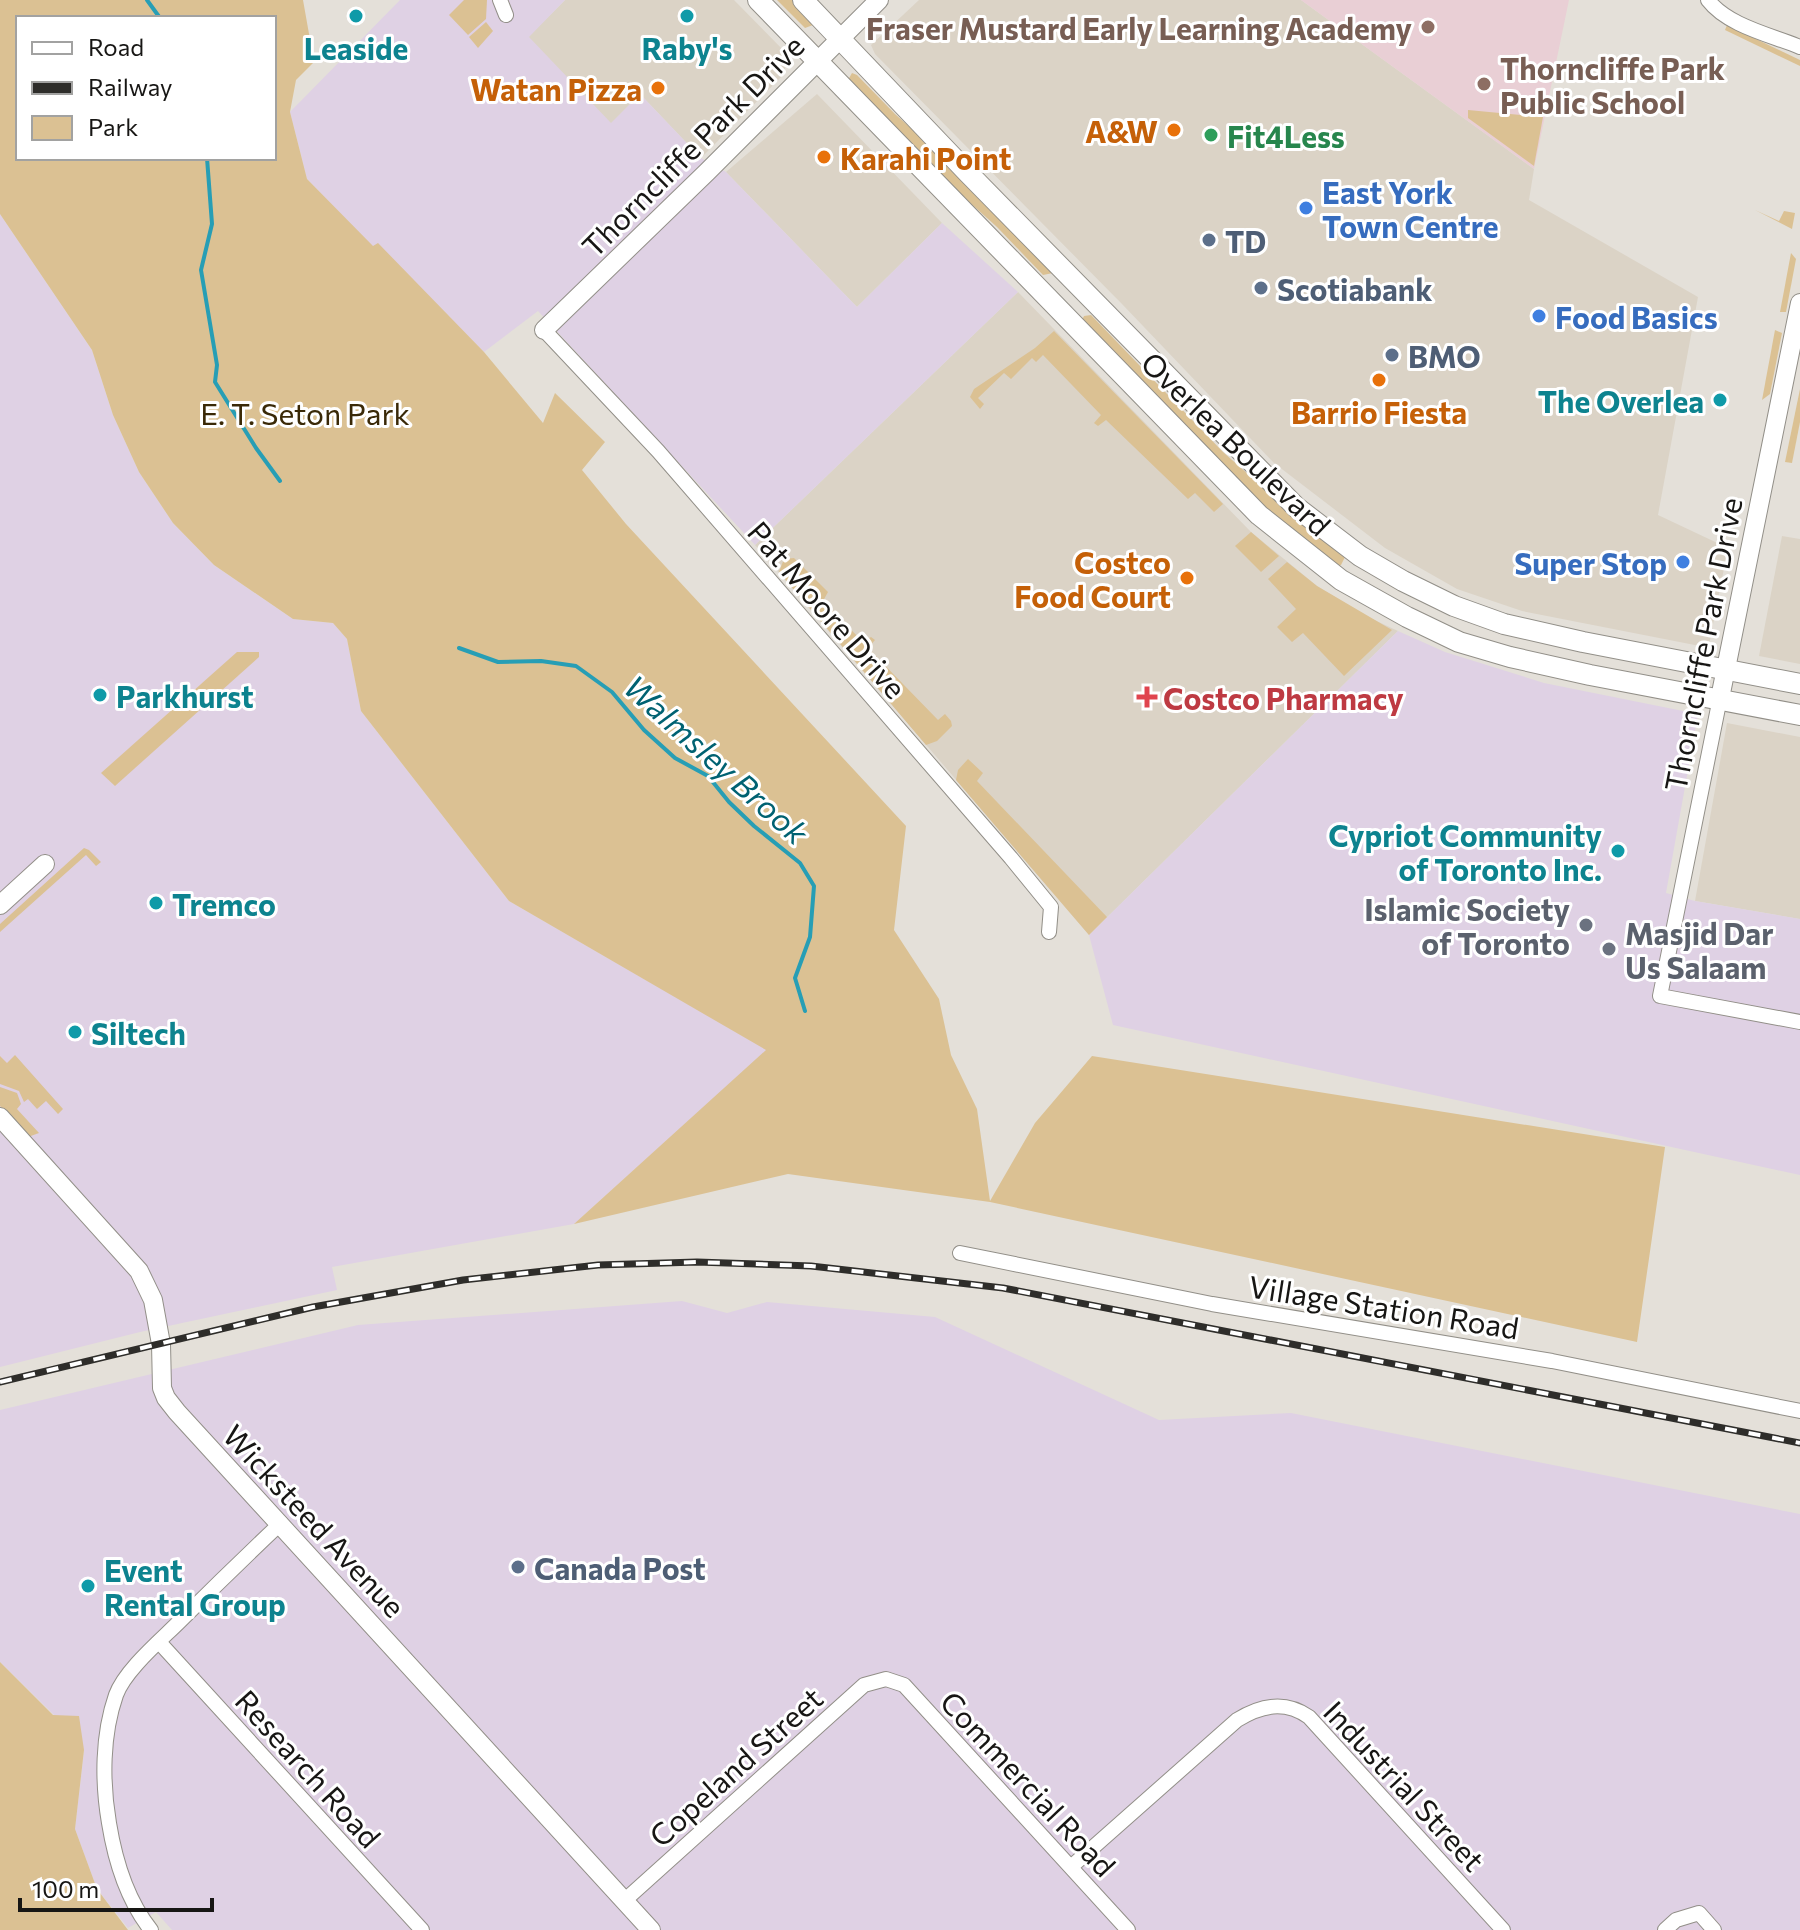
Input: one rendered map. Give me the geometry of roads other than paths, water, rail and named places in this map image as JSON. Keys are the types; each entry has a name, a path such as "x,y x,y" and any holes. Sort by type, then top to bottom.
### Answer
{"main road":[{"name":"Overlea Boulevard","path":"758,0 1259,515 1341,580 1459,642 1576,672 1800,715"},
{"name":"Overlea Boulevard","path":"803,0 1296,507 1360,556 1454,606 1504,624 1800,684"}],"street":[{"path":"500,0 506,15"},
{"name":"Thorncliffe Park Drive","path":"544,330 879,0"},
{"path":"1708,0 1718,11 1732,19 1800,47"},
{"name":"Thorncliffe Park Drive","path":"1800,303 1660,996 1800,1022"},
{"name":"Pat Moore Drive","path":"544,330 658,451 1011,858 1051,907 1049,932"},
{"path":"0,905 45,864"},
{"name":"Wicksteed Avenue","path":"0,1117 139,1271 153,1300 161,1344 162,1388 166,1398 651,1930"},
{"name":"Village Station Road","path":"960,1253 1212,1304 1552,1361 1800,1411"},
{"path":"151,1930 132,1899 117,1864 106,1803 106,1738 116,1693 159,1642 281,1523"},
{"name":"Research Road","path":"159,1642 422,1930"},
{"name":"Copeland Street","path":"624,1901 864,1685 886,1679"},
{"name":"Commercial Road","path":"886,1679 904,1685 1128,1930"},
{"name":"Industrial Street","path":"1072,1866 1237,1720 1261,1708 1280,1705 1309,1717 1503,1930"},
{"path":"1665,1930 1676,1920 1699,1913 1714,1930"}],"waterway":[{"name":"Walmsley Brook","path":"147,0 159,16"},
{"name":"Walmsley Brook","path":"207,160 212,224 201,270 217,365 215,382 280,481"},
{"name":"Walmsley Brook","path":"459,648 498,662 541,661 576,666 612,692 644,730 675,758 708,776 754,826 800,863 814,886 810,937 795,978 805,1011"}],"railway":[{"path":"0,1382 313,1307 463,1280 598,1265 697,1262 811,1266 1003,1288 1800,1443"}],"place":[{"name":"Leaside","path":"356,16"},
{"name":"Raby's","path":"687,16"},
{"name":"Fraser Mustard Early Learning Academy","path":"1428,27"},
{"name":"Thorncliffe Park Public School","path":"1484,84"},
{"name":"Watan Pizza","path":"658,88"},
{"name":"A&W","path":"1174,130"},
{"name":"Fit4Less","path":"1211,135"},
{"name":"Karahi Point","path":"824,157"},
{"name":"East York Town Centre","path":"1306,208"},
{"name":"TD","path":"1209,240"},
{"name":"Scotiabank","path":"1261,288"},
{"name":"Food Basics","path":"1539,316"},
{"name":"BMO","path":"1392,355"},
{"name":"Barrio Fiesta","path":"1379,380"},
{"name":"The Overlea","path":"1720,400"},
{"name":"Super Stop","path":"1683,562"},
{"name":"Costco Food Court","path":"1187,578"},
{"name":"Parkhurst","path":"100,695"},
{"name":"Costco Pharmacy","path":"1147,697"},
{"name":"Cypriot Community of Toronto Inc.","path":"1618,851"},
{"name":"Tremco","path":"156,903"},
{"name":"Islamic Society of Toronto","path":"1586,925"},
{"name":"Masjid Dar Us Salaam","path":"1609,949"},
{"name":"Siltech","path":"75,1032"},
{"name":"Canada Post","path":"518,1567"},
{"name":"Event Rental Group","path":"88,1586"}],"park label":[{"name":"E. T. Seton Park","path":"305,412"}]}
